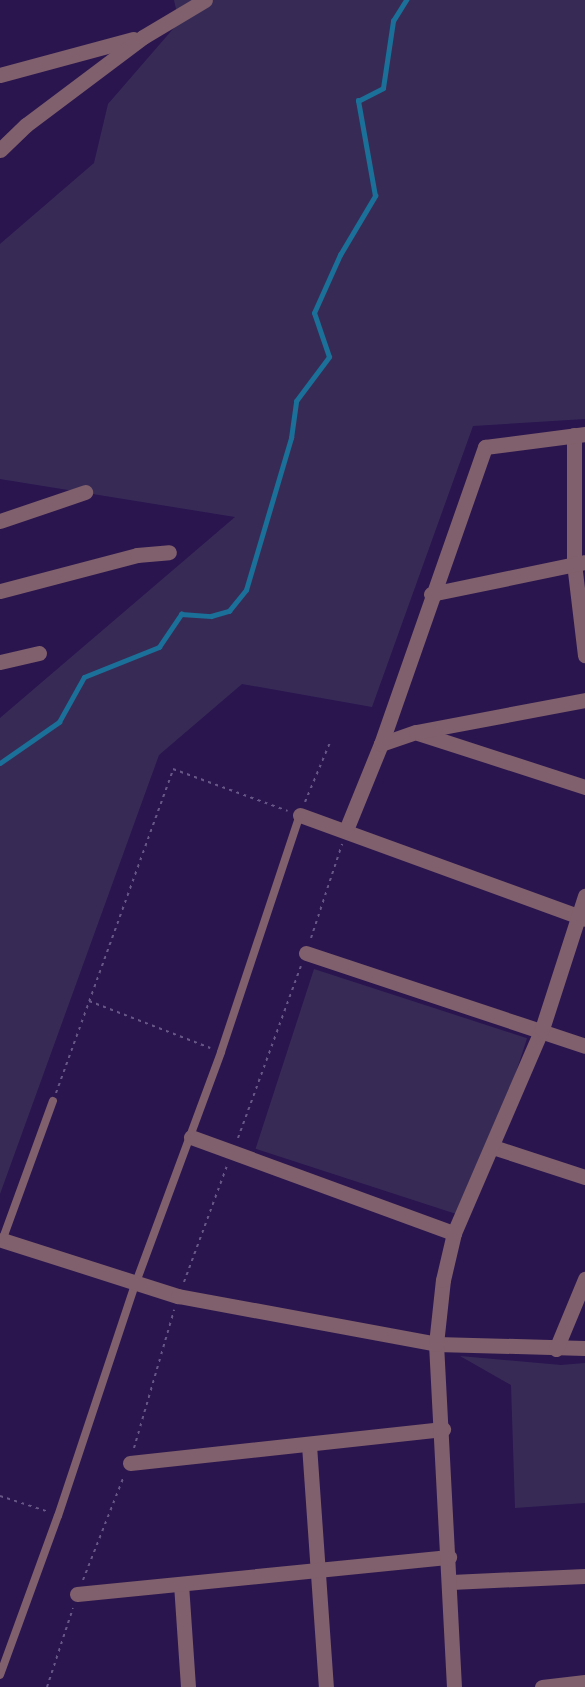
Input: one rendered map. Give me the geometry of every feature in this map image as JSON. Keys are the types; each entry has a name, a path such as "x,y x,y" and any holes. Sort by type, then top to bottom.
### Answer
{"street":[{"path":"0,150 26,125 143,37 205,0"},
{"path":"0,75 143,37"},
{"path":"346,830 381,744 431,594 485,447 579,434 580,563 585,655"},
{"path":"0,521 85,492"},
{"path":"0,591 137,555 170,552"},
{"path":"431,594 580,563"},
{"path":"0,662 39,653"},
{"path":"381,744 416,732 585,700"},
{"path":"416,732 585,787"},
{"path":"300,815 581,918"},
{"path":"454,1687 451,1582 436,1344 443,1280 454,1233 542,1029 581,918 585,896"},
{"path":"306,953 542,1029 585,1046"},
{"path":"191,1137 454,1233"},
{"path":"493,1147 585,1177"},
{"path":"1,1243 178,1296 436,1344 585,1348"},
{"path":"556,1349 585,1279"},
{"path":"130,1463 443,1430"},
{"path":"309,1445 327,1687"},
{"path":"77,1594 318,1572 449,1557"},
{"path":"451,1582 585,1576"},
{"path":"181,1584 188,1687"},
{"path":"542,1687 584,1684"}],"lane":[{"path":"0,1674 58,1516 135,1285 221,1052 300,815"},
{"path":"1,1243 53,1101"}],"path":[{"path":"53,1101 173,769 300,815 331,740"},
{"path":"46,1687 77,1594 130,1463 178,1296 306,953 346,830"},
{"path":"90,1001 221,1052"},
{"path":"0,1496 58,1516"}],"shaded area":[{"path":"174,0 585,0 585,419 473,426 372,707 242,684 159,755 0,1194 0,718 235,517 0,479 0,244 94,163 108,104 179,22"},
{"path":"314,969 527,1038 469,1218 256,1149"},
{"path":"460,1356 561,1365 585,1363 585,1503 515,1508 511,1385"}],"waterway":[{"path":"0,763 59,722 84,677 159,647 181,614 211,616 229,611 246,590 291,438 296,401 329,357 314,313 340,255 375,196 358,101 383,88 393,21 406,0"}]}
